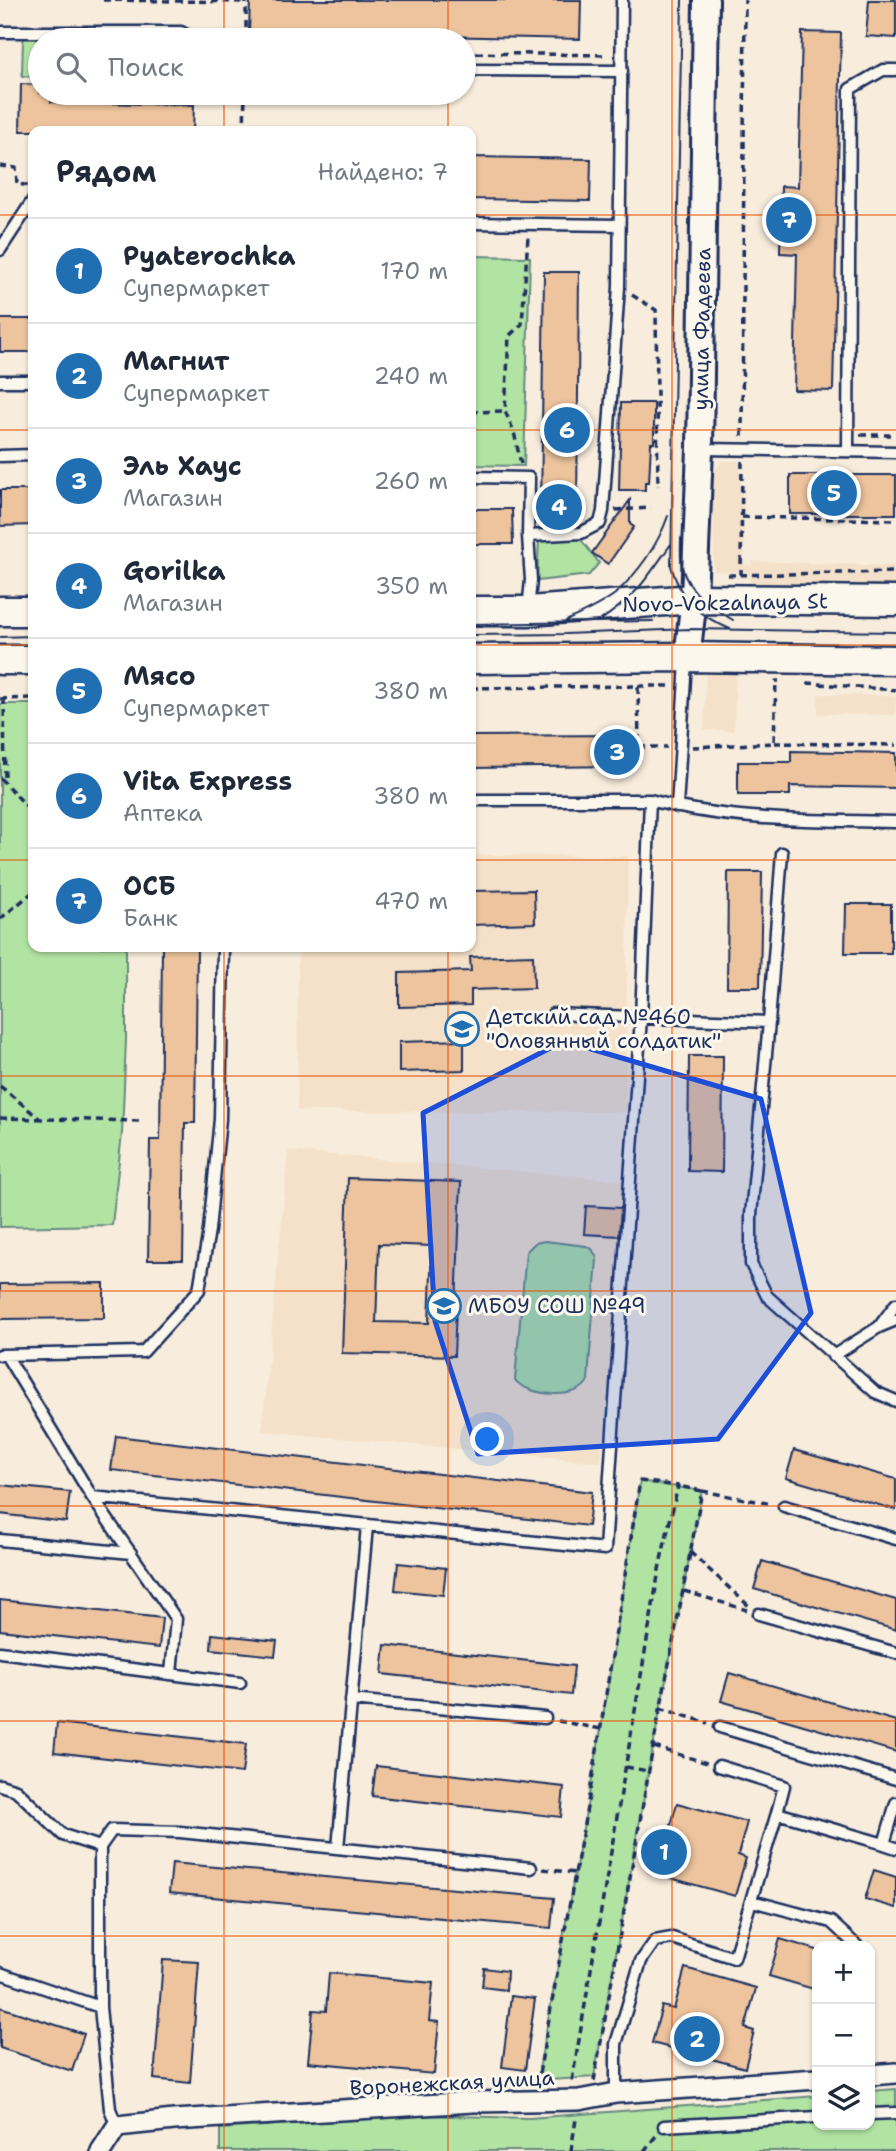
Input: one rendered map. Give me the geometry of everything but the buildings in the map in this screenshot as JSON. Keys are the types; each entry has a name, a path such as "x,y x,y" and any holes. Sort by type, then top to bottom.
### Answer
{"main road":[{"name":"Novo-Vokzalnaya St","path":"476,611 528,611 694,599 896,601"},
{"path":"0,611 28,611"},
{"path":"476,659 687,657 896,660"},
{"path":"0,660 28,660"}],"street":[{"name":"улица Фадеева","path":"687,657 694,599 700,449 706,0"},
{"path":"875,2075 896,2073"},
{"name":"Воронежская улица","path":"117,2126 474,2102 580,2099 615,2093 812,2079"},
{"path":"101,2151 117,2126"}],"lane":[{"path":"528,536 581,533 590,530 600,523 603,511 619,287 622,0"},
{"path":"0,32 28,32"},
{"path":"848,451 850,89 883,70 896,69"},
{"path":"476,70 622,71"},
{"path":"0,250 28,208"},
{"path":"476,222 619,225"},
{"path":"0,382 28,381"},
{"path":"700,449 896,452"},
{"path":"0,456 28,455"},
{"path":"476,477 530,478 528,536 531,580 528,611"},
{"path":"677,807 687,657"},
{"path":"476,800 650,800 677,807 756,819 896,822"},
{"path":"92,1497 367,1527 605,1549 641,1017 650,800"},
{"path":"782,853 751,1215 751,1264 767,1296 875,1392 896,1401"},
{"path":"3,1355 143,1352 199,1290 209,1230 220,1119 223,952"},
{"path":"553,1014 769,1022"},
{"path":"878,1327 896,1304"},
{"path":"833,1356 878,1327 896,1320"},
{"path":"3,1355 92,1497 176,1619 171,1674"},
{"path":"784,1506 896,1539"},
{"path":"338,1848 367,1527"},
{"path":"0,1540 131,1553"},
{"path":"759,1614 896,1653"},
{"path":"0,1652 240,1684"},
{"path":"351,1700 545,1718"},
{"path":"720,1727 896,1779"},
{"path":"615,2093 616,2044 641,1961 655,1941 672,1938 734,1958 784,1786 719,1766"},
{"path":"0,1785 16,1790 63,1835 100,1847"},
{"path":"884,1844 896,1803"},
{"path":"777,1813 896,1848"},
{"path":"117,2126 110,2109 100,2007 100,1847 112,1830 180,1832 531,1868"},
{"path":"752,1901 831,1922 852,1941"},
{"path":"0,1973 100,2007"},
{"path":"875,2114 896,2113"},
{"path":"664,2126 812,2117"}],"path":[{"path":"103,0 246,1 246,28"},
{"path":"745,0 741,574 746,588"},
{"path":"476,53 622,55"},
{"path":"244,126 245,105"},
{"path":"0,166 16,168 17,184 28,185"},
{"path":"528,225 522,324 509,335 505,411 514,432 519,460 530,478"},
{"path":"626,291 656,310 658,486"},
{"path":"476,412 505,411"},
{"path":"603,511 651,508"},
{"path":"742,517 896,520"},
{"path":"741,574 896,572"},
{"path":"5,783 2,699 28,698"},
{"path":"774,743 896,745"},
{"path":"0,778 28,808"},
{"path":"0,919 28,896"},
{"path":"0,1086 40,1119"},
{"path":"0,1118 141,1121"},
{"path":"536,2101 601,1729 640,1481 784,1506"},
{"path":"580,2099 626,1767 660,1564 678,1486"},
{"path":"571,2151 702,1491"},
{"path":"690,1552 759,1614"},
{"path":"683,1591 759,1614"},
{"path":"660,1708 720,1727"},
{"path":"545,1718 601,1729"},
{"path":"653,1747 719,1766"},
{"path":"626,1767 648,1771"},
{"path":"531,1868 575,1873"},
{"path":"644,2151 664,2126"}],"highlighted area":[{"path":"564,1041 761,1099 811,1313 718,1439 478,1454 435,1321 423,1113"}],"shaded area":[{"path":"722,461 739,461 745,565 751,566 752,561 896,566 896,594 750,589 749,572 714,571 713,474"},
{"path":"706,671 736,672 734,731 704,730"},
{"path":"818,694 896,696 896,715 818,714"},
{"name":"Детский сад №460 \"Оловянный солдатик\"","path":"476,855 628,856 626,1112 297,1111 298,952 476,952"},
{"name":"МБОУ СОШ №49","path":"288,1151 627,1181 601,1462 262,1431"}],"green space":[{"path":"23,37 28,37 28,76 22,76"},
{"path":"476,256 530,257 524,466 476,465"},
{"path":"579,537 599,563 589,575 537,581 539,539"},
{"path":"0,704 28,704 28,952 126,952 122,1133 112,1225 0,1227"},
{"path":"545,1241 586,1246 592,1249 597,1258 588,1380 583,1387 565,1393 541,1393 530,1390 515,1380 526,1252 535,1243"},
{"path":"640,1481 702,1491 594,2077 537,2081 601,1729"},
{"path":"896,2089 896,2151 220,2151 220,2129 416,2115 529,2118 812,2096 812,2130 875,2130 875,2091"}],"tram line":[{"path":"682,0 671,566 686,599 701,613 732,630"},
{"path":"566,621 604,602 623,586 653,548 668,516"},
{"path":"681,538 682,567 690,585 710,605 733,620"},
{"path":"598,622 639,588 671,544"},
{"path":"476,624 653,621"},
{"path":"476,635 690,629 896,632"},
{"path":"0,637 28,636"}],"place":[{"name":"ОСБ","path":"789,220"},
{"name":"Vita Express","path":"567,430"},
{"name":"Мясо","path":"834,493"},
{"name":"Gorilka","path":"559,507"},
{"name":"Эль Хаус","path":"617,752"},
{"name":"Детский сад №460 \"Оловянный солдатик\"","path":"462,1029"},
{"name":"МБОУ СОШ №49","path":"444,1306"},
{"name":"Pyaterochka","path":"664,1852"},
{"name":"Магнит","path":"697,2039"}]}
